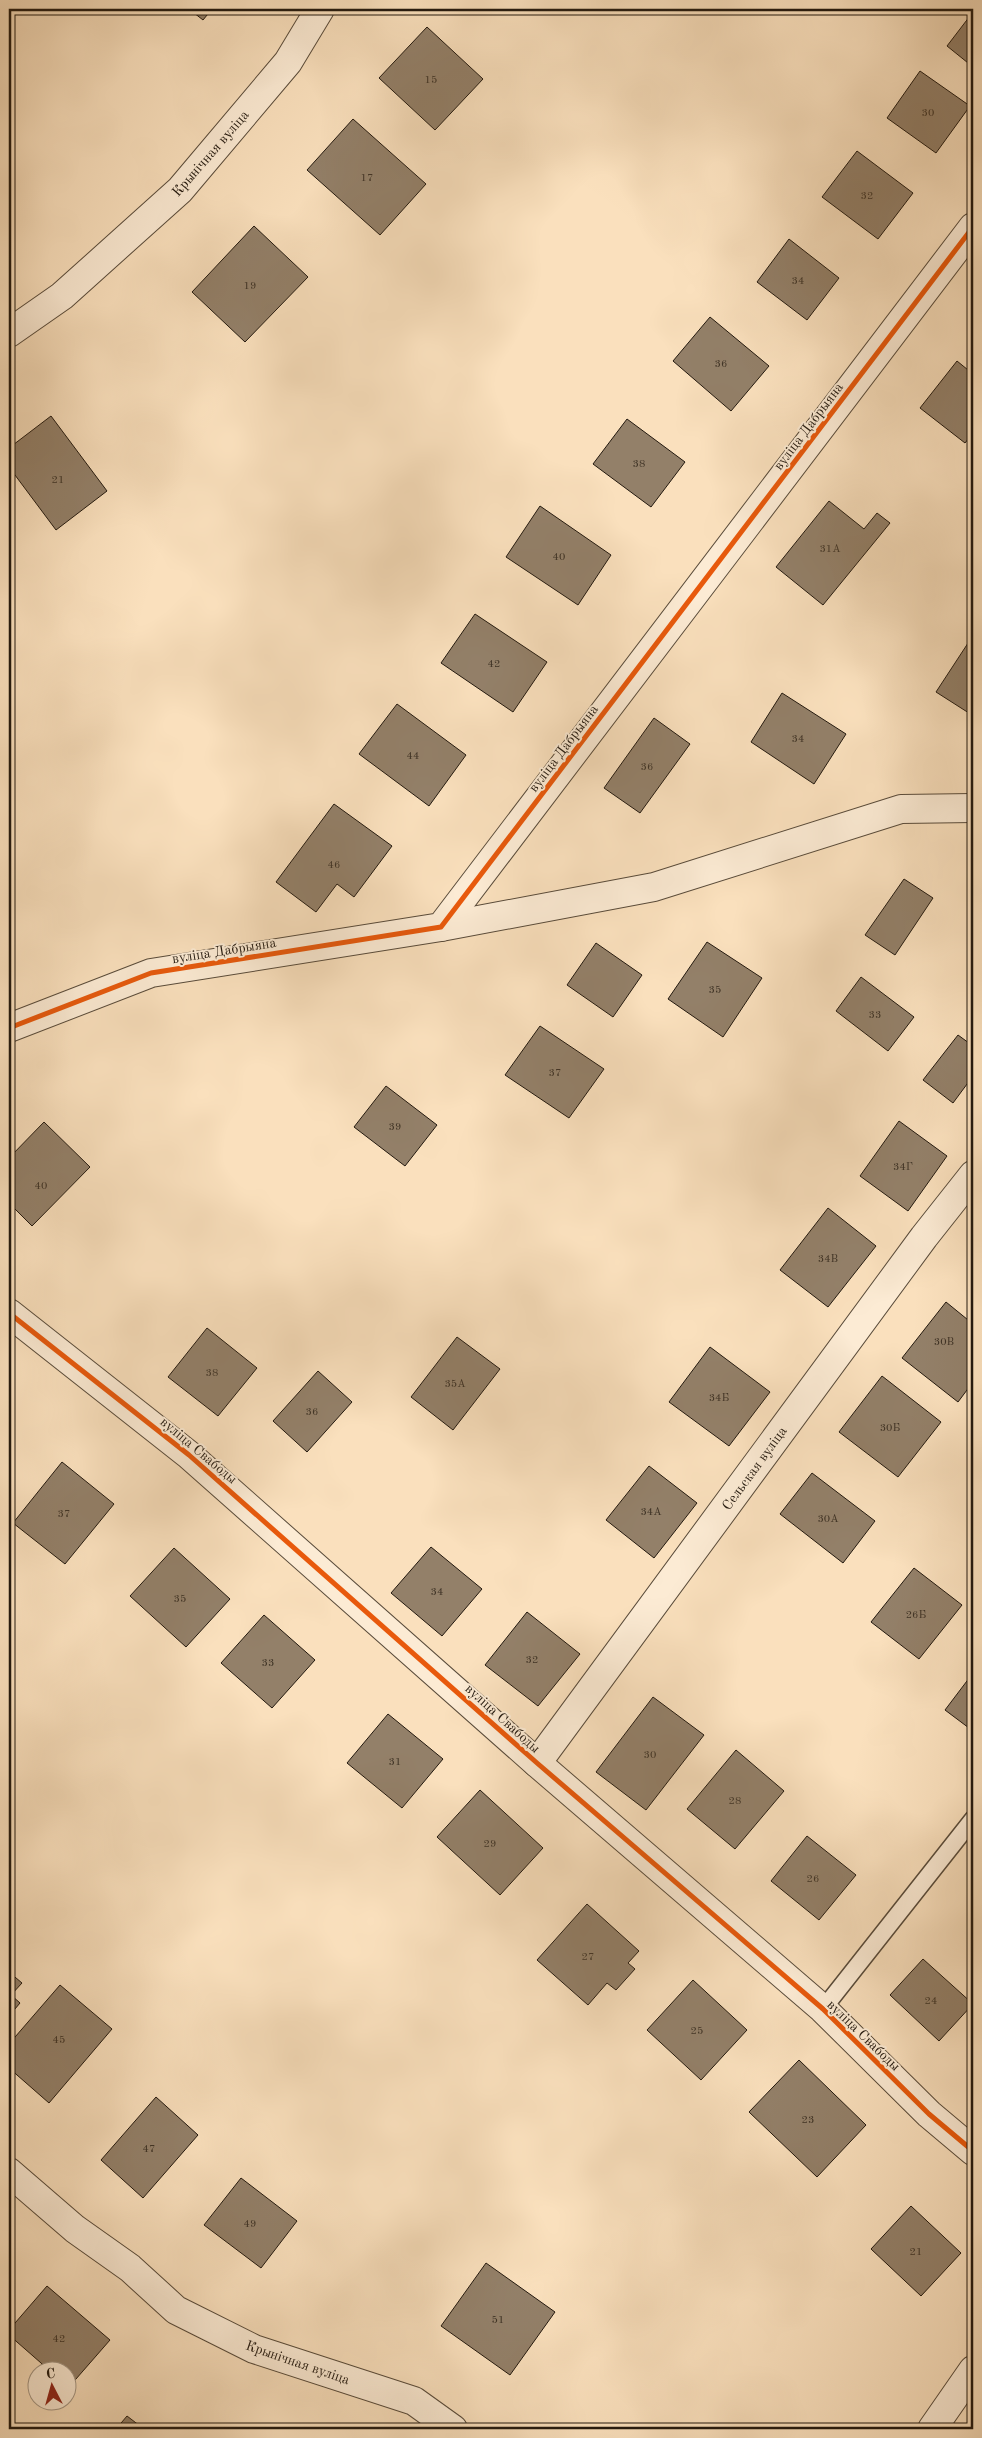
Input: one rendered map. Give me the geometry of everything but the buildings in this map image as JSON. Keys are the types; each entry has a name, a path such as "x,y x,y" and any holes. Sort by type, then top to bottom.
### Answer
{"street":[{"name":"Крынічная вуліца","path":"9,334 62,296 180,190 288,62 320,9"},
{"name":"вуліца Дабрыяна","path":"9,1028 151,973 441,927 973,228"},
{"path":"441,927 654,887 901,809 973,808"},
{"name":"Сельская вуліца","path":"537,1763 924,1237 973,1175"},
{"name":"вуліца Свабоды","path":"9,1313 189,1455 537,1763 823,2009 929,2114 973,2151"},
{"name":"Крынічная вуліца","path":"9,2172 75,2229 130,2268 176,2310 254,2349 414,2401 453,2429"},
{"path":"932,2429 973,2370"}],"lane":[{"path":"823,2009 973,1819"}],"cycle path":[{"path":"9,1028 151,973 441,927 973,227"},
{"path":"9,1313 189,1455 537,1763 823,2009 929,2114 973,2151"}]}
